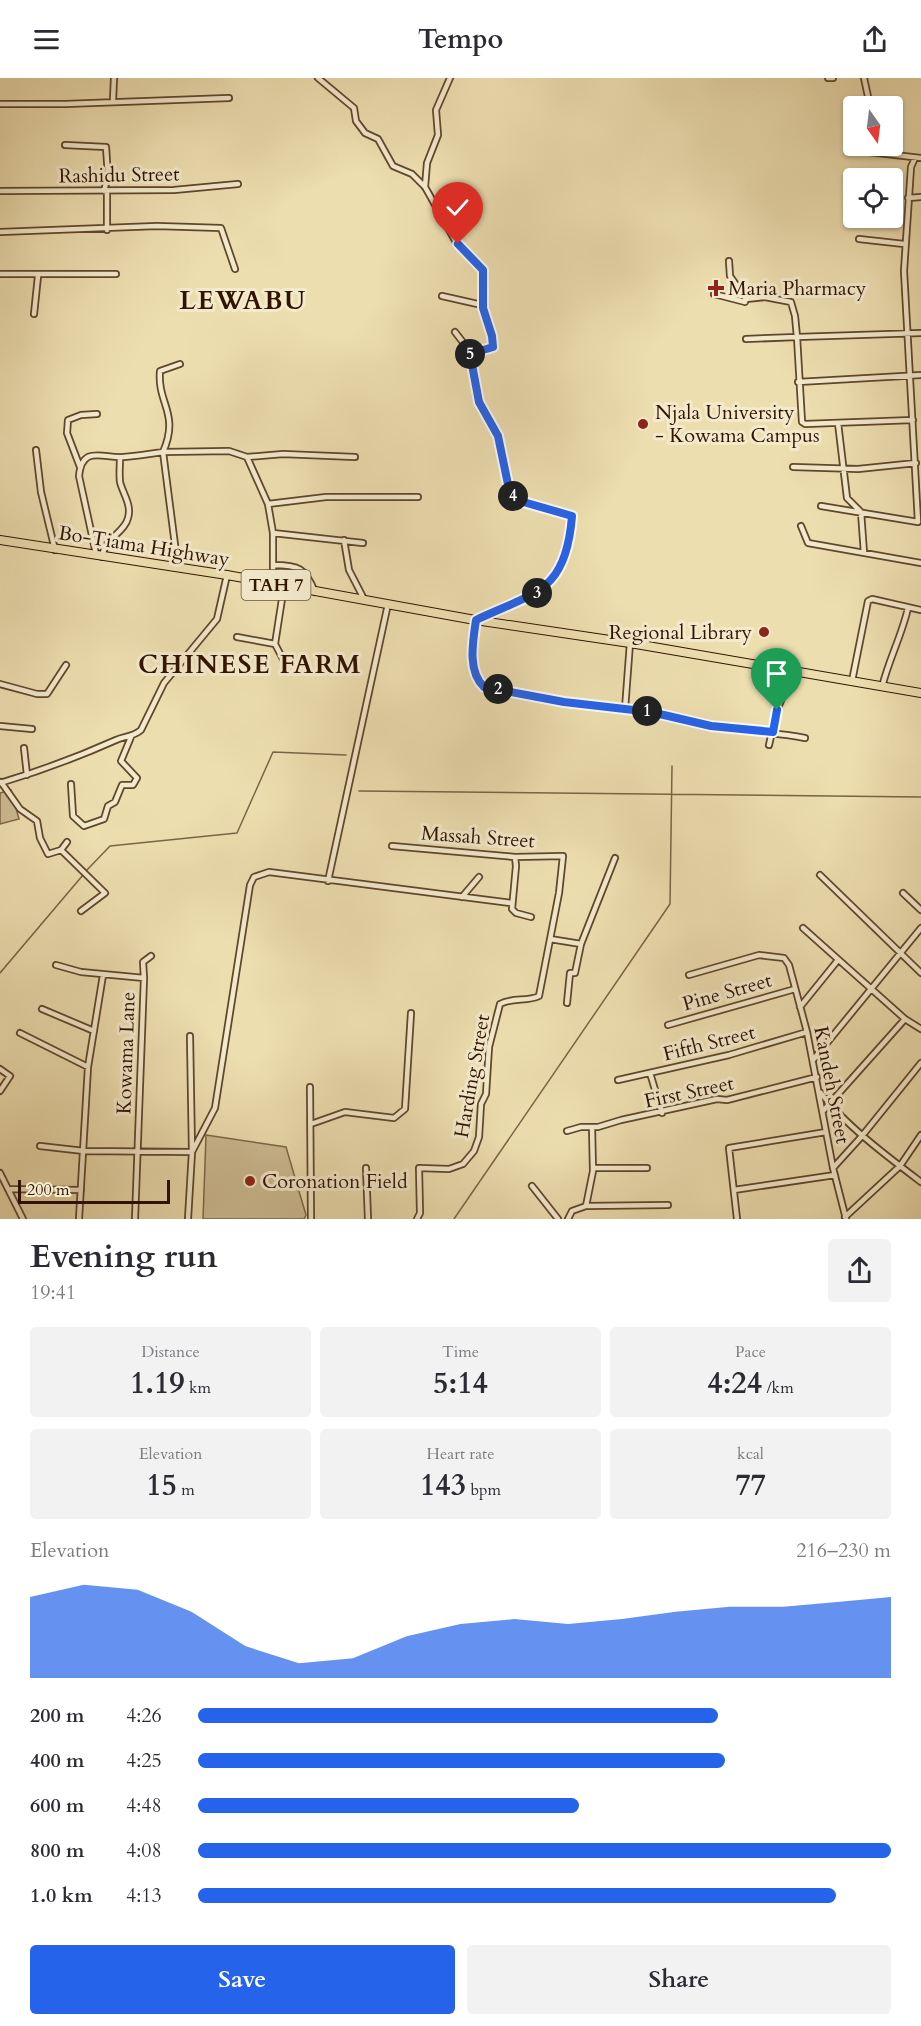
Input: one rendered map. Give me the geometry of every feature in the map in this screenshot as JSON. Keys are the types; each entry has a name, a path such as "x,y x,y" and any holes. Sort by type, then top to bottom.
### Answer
{"highway":[{"name":"Bo-Tiama Highway","path":"0,540 227,575 476,620 630,643 921,693"}],"street":[{"path":"113,100 114,78"},
{"path":"318,78 354,108 356,121 365,133 378,139 393,166 412,174 425,187 458,244 483,270 482,305 493,347 470,354"},
{"path":"425,187 427,163 438,135 436,110 450,78"},
{"path":"828,78 833,78"},
{"path":"864,78 868,96"},
{"path":"0,104 229,98"},
{"path":"64,145 106,147 107,230"},
{"path":"898,156 921,158"},
{"path":"821,506 920,523 919,481 907,333 904,244 911,166 915,158"},
{"name":"Rashidu Street","path":"0,191 174,190 238,184"},
{"path":"908,198 921,197"},
{"path":"0,232 186,226 221,228 234,269"},
{"path":"859,238 904,244"},
{"path":"729,261 730,276 745,300"},
{"path":"0,274 38,276 116,274"},
{"path":"34,314 38,276"},
{"path":"714,294 745,300 765,297 790,302 795,316 798,382 802,422 805,424 921,423"},
{"path":"442,296 482,305"},
{"path":"455,333 470,354 479,402 498,436 510,494 520,501 572,516 567,552 557,573 546,587 530,598 476,620 473,663 477,680 484,687 564,702 651,712 711,726 773,732 805,738"},
{"path":"746,339 921,333"},
{"path":"178,568 163,452 170,435 170,416 160,371 180,364"},
{"path":"798,382 921,375"},
{"path":"97,414 81,415 68,420 67,433 80,467 79,476 100,556"},
{"path":"838,423 846,469 847,498 861,512 864,553"},
{"path":"36,450 40,492 55,550"},
{"path":"80,467 88,456 99,454 120,458 163,452 229,451 247,456 283,454 355,457"},
{"path":"247,456 268,504 273,533 273,584"},
{"path":"100,556 107,544 127,522 129,516 126,496 119,478 120,458"},
{"path":"793,467 846,469 916,463"},
{"path":"268,504 326,497 418,497"},
{"path":"801,526 808,543 921,563"},
{"path":"273,533 363,543"},
{"path":"344,540 349,570 364,599"},
{"path":"273,565 294,565 309,576 315,592"},
{"path":"67,842 61,850 48,854 40,838 37,821 20,809 1,782 101,748 116,740 131,737 141,730 164,683 217,618 227,575"},
{"path":"284,586 275,644 286,665"},
{"path":"852,681 868,601 872,599 921,610"},
{"path":"328,881 388,604"},
{"path":"882,687 890,655 902,636 908,608"},
{"path":"237,637 275,644"},
{"path":"626,709 630,643"},
{"path":"0,684 37,694 47,694 66,665"},
{"path":"769,745 777,710 794,671"},
{"path":"0,726 32,729"},
{"path":"71,784 73,816 84,826 104,819 108,806 115,802 122,785 133,785 136,782 137,778 121,761 131,737"},
{"path":"24,748 27,775"},
{"name":"Massah Street","path":"392,846 514,857 563,856"},
{"path":"61,850 105,893 81,911"},
{"name":"Harding Street","path":"417,1219 420,1213 419,1168 448,1169 463,1164 474,1151 478,1137 480,1104 486,1094 489,1047 500,1004 508,999 532,1000 539,996 559,893 563,856"},
{"path":"514,857 515,887 511,903 516,913 531,917"},
{"path":"567,1004 570,973 575,973 579,963 581,944 615,858"},
{"path":"192,1152 214,1108 250,885 254,877 269,872 511,903"},
{"path":"820,874 900,955 921,973"},
{"path":"468,875 472,882"},
{"path":"462,897 472,882 479,877"},
{"path":"903,893 921,910"},
{"path":"803,928 905,1019 921,1029"},
{"path":"813,1060 921,928"},
{"path":"550,939 581,944"},
{"name":"Kandeh Street","path":"689,975 759,955 784,958 789,965 817,1077 833,1168 845,1218"},
{"path":"144,978 144,962 151,956"},
{"path":"800,1007 838,960"},
{"name":"Kowama Lane","path":"56,965 104,975 144,978 138,1087 139,1150 135,1219"},
{"path":"79,1219 88,1067 104,975"},
{"name":"Pine Street","path":"668,1025 795,989"},
{"path":"42,1009 94,1031"},
{"path":"311,1124 345,1112 394,1118 405,1109 411,1013"},
{"path":"823,1111 905,1019"},
{"name":"Fifth Street","path":"618,1080 729,1055 807,1032"},
{"path":"20,1033 88,1067"},
{"path":"188,1219 192,1152 190,1036"},
{"path":"833,1168 921,1063"},
{"path":"0,1069 9,1074 10,1079 0,1091"},
{"path":"650,1073 662,1113"},
{"name":"First Street","path":"567,1131 662,1113 717,1099 727,1100 817,1077"},
{"path":"310,1086 311,1219"},
{"path":"820,1091 829,1104 862,1136 871,1140 921,1182"},
{"path":"586,1206 593,1168 592,1127"},
{"path":"737,1219 728,1151 731,1146 826,1132"},
{"path":"845,1218 900,1166 921,1135"},
{"path":"40,1146 84,1151 192,1152"},
{"path":"366,1168 368,1219"},
{"path":"593,1168 646,1168"},
{"path":"0,1173 23,1219"},
{"path":"734,1191 835,1175"},
{"path":"532,1186 558,1219"},
{"path":"8,1189 81,1190"},
{"path":"568,1219 572,1211 586,1206 668,1205"}],"shaded area":[{"path":"11,790 19,819 0,824 0,793"},
{"name":"Coronation Field","path":"206,1135 286,1147 306,1215 304,1219 203,1219"}],"waterway":[{"path":"86,871 110,846 237,833 273,752 346,755"},
{"path":"454,1219 670,904 672,766"},
{"path":"359,791 921,797"},
{"path":"0,973 83,875"}],"place":[{"name":"Maria Pharmacy","path":"716,288"},
{"name":"Njala University - Kowama Campus","path":"643,424"},
{"name":"Regional Library","path":"764,632"},
{"name":"Coronation Field","path":"250,1181"}],"district":[{"name":"LEWABU","path":"243,300"},
{"name":"CHINESE FARM","path":"250,664"}],"route":[{"path":"458,244 467,257 480,265 483,270 483,308 493,347 470,354 479,402 498,436 510,494 520,501 572,516 567,552 557,573 546,587 530,598 476,620 473,663 477,680 484,687 564,702 651,712 711,726 738,729 773,732 777,710"}]}
